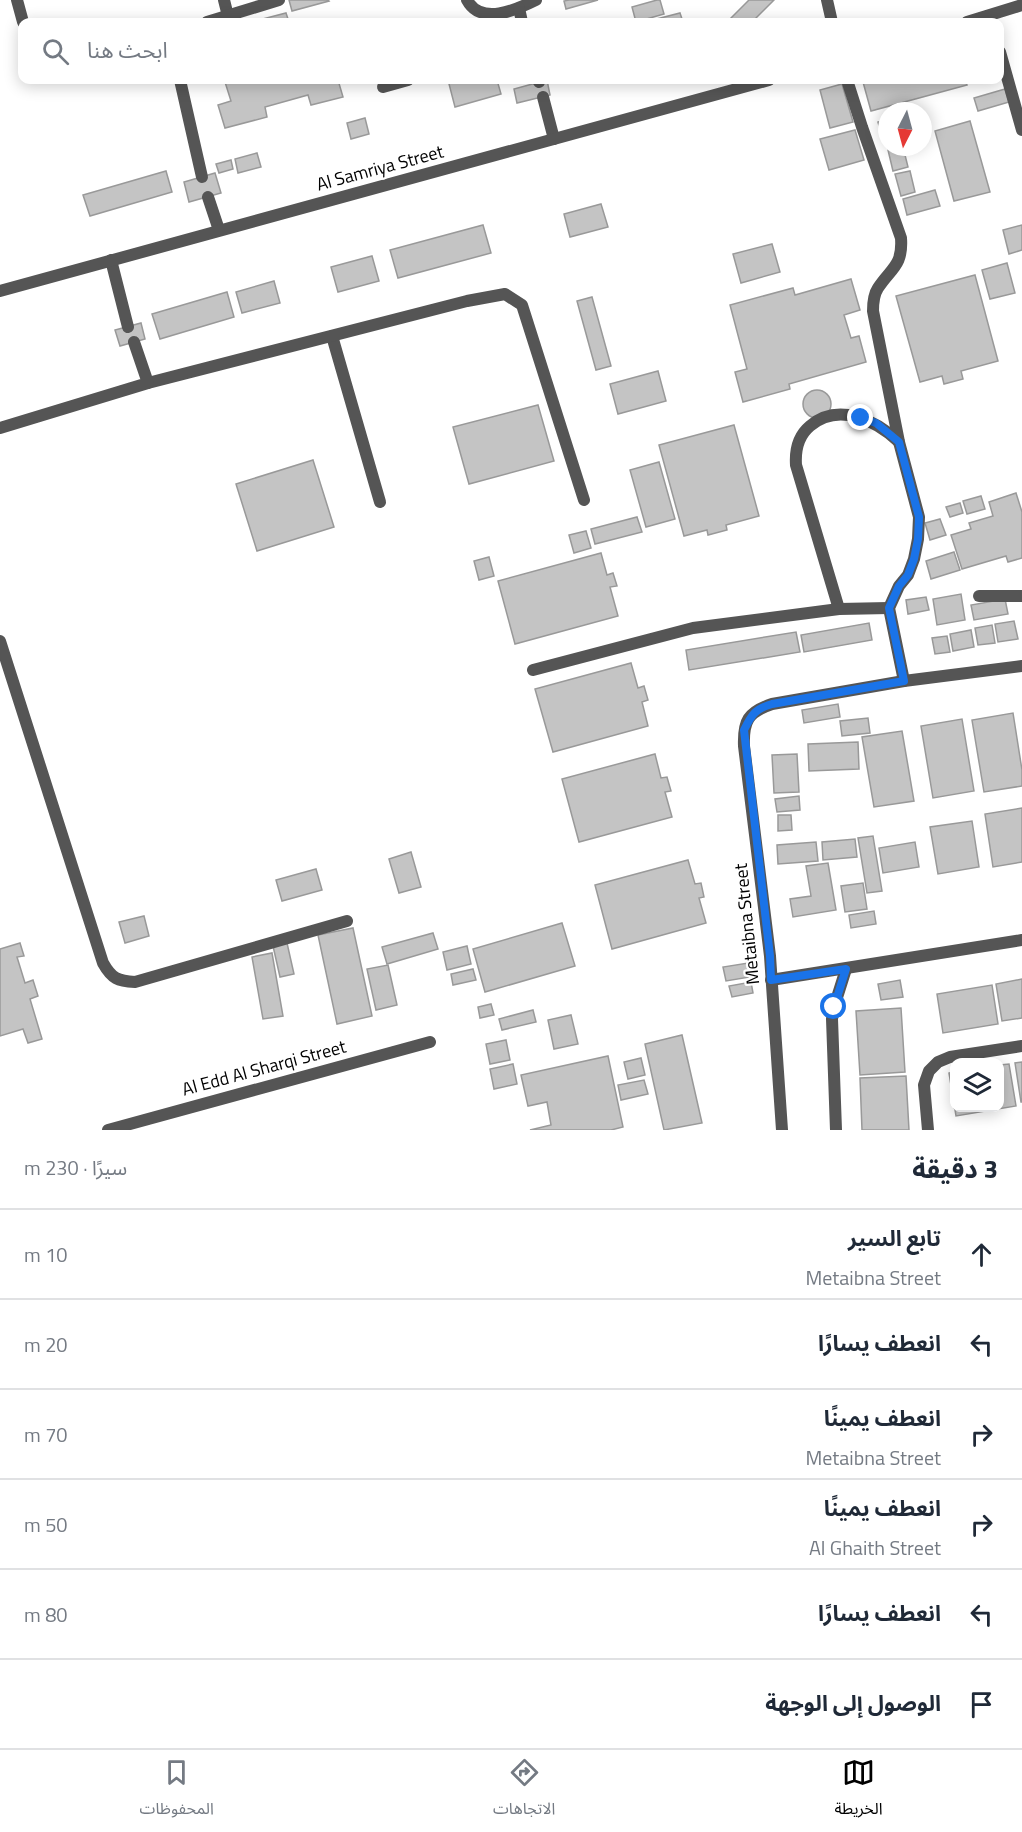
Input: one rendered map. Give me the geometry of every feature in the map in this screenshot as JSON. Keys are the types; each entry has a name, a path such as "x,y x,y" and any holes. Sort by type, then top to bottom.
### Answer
{"street":[{"path":"17,0 23,18"},
{"path":"224,0 228,16"},
{"path":"221,18 279,0"},
{"path":"467,0 474,10 488,15 519,8 536,0"},
{"path":"827,0 831,18"},
{"path":"992,18 1022,5"},
{"path":"519,8 521,18"},
{"path":"1004,69 1022,130"},
{"path":"181,84 202,177"},
{"path":"383,87 394,84"},
{"name":"Al Samriya Street","path":"0,291 754,84"},
{"path":"848,84 901,238 900,258 896,267 877,289 873,311 899,442 919,517 914,559 908,575 899,586 889,608 904,681 1022,666"},
{"path":"543,97 554,139"},
{"path":"208,196 219,230"},
{"path":"111,260 128,327"},
{"path":"0,428 148,382 467,301 505,294 522,306 584,501"},
{"path":"332,336 380,502"},
{"path":"134,342 148,382"},
{"path":"839,609 796,465 795,454 799,440 818,420 831,415 846,415 876,423 899,442"},
{"path":"979,596 1022,596"},
{"path":"533,670 693,628 839,609 889,608"},
{"path":"0,641 103,963 109,973 120,981 135,982 347,921"},
{"name":"Metaibna Street","path":"782,1130 762,885 744,746 744,730 751,716 760,708 772,704 904,681"},
{"path":"771,980 1022,940"},
{"path":"836,1130 832,1019 846,969"},
{"name":"Al Edd Al Sharqi Street","path":"108,1130 430,1041"},
{"path":"928,1130 924,1085 929,1071 938,1062 950,1057 1022,1046"}],"building":[{"path":"289,0 328,0 329,1 292,11"},
{"path":"598,0 566,9 564,1"},
{"path":"660,0 664,14 650,18 635,18 632,7"},
{"path":"749,0 774,0 756,18 731,18"},
{"path":"286,13 288,18 267,18"},
{"path":"680,13 682,18 661,18"},
{"path":"226,84 339,84 343,97 311,105 308,95 265,107 267,117 225,128 218,105 231,101"},
{"path":"449,84 498,84 501,94 455,107"},
{"path":"532,84 548,84 550,95 517,103 514,89"},
{"path":"842,84 853,122 830,128 820,90"},
{"path":"864,84 967,85 904,102 878,102 878,109 871,111"},
{"path":"1005,89 1009,102 978,111 974,98"},
{"path":"365,118 369,134 351,139 347,123"},
{"path":"970,121 990,192 954,201 935,131"},
{"path":"855,130 864,160 829,170 820,139"},
{"path":"257,153 261,167 238,173 235,159"},
{"path":"889,156 905,156 908,167 893,171"},
{"path":"231,160 233,169 219,173 216,164"},
{"path":"166,171 172,192 90,216 83,195"},
{"path":"910,171 915,192 901,196 895,174"},
{"path":"215,173 221,193 189,202 184,182"},
{"path":"935,190 940,206 907,215 903,199"},
{"path":"601,204 608,227 570,237 564,214"},
{"path":"483,225 491,253 398,278 390,250"},
{"path":"1022,225 1022,250 1009,254 1003,230"},
{"path":"772,244 780,272 741,283 733,254"},
{"path":"372,256 379,281 338,292 331,267"},
{"path":"1007,263 1015,293 990,299 982,270"},
{"path":"975,275 998,361 961,371 963,379 944,384 942,376 920,382 896,296"},
{"path":"851,279 860,310 844,315 851,338 859,336 866,362 789,384 790,389 743,402 735,372 747,369 730,305 793,288 795,295"},
{"path":"274,281 280,303 242,313 236,292"},
{"path":"227,292 234,317 160,339 152,314"},
{"path":"592,297 611,366 596,370 577,301"},
{"path":"141,323 145,339 120,346 115,330"},
{"path":"658,371 666,401 618,414 610,384"},
{"path":"817,390 827,394 831,404 827,414 817,418 807,414 803,404 807,394"},
{"path":"538,405 554,461 469,484 453,427"},
{"path":"734,425 759,516 726,525 727,530 708,535 707,530 684,536 659,445"},
{"path":"313,460 334,527 257,551 236,484"},
{"path":"659,462 675,519 646,527 630,470"},
{"path":"1016,493 1022,512 1022,558 1008,562 1006,556 962,569 951,535 971,529 969,523 993,516 989,502"},
{"path":"981,496 985,509 967,514 963,501"},
{"path":"960,503 963,513 950,517 946,507"},
{"path":"637,517 642,532 595,544 591,529"},
{"path":"940,519 946,535 930,540 925,523"},
{"path":"586,531 591,548 574,553 569,535"},
{"path":"954,552 960,570 931,579 926,561"},
{"path":"601,553 607,575 613,573 617,586 610,587 618,616 515,644 498,581"},
{"path":"489,557 494,576 479,580 474,561"},
{"path":"961,594 965,620 937,625 933,599"},
{"path":"926,597 929,610 908,614 906,600"},
{"path":"1005,599 1008,614 974,620 971,605"},
{"path":"1014,621 1018,639 998,642 995,624"},
{"path":"869,623 872,640 804,652 801,635"},
{"path":"992,625 995,643 978,645 975,628"},
{"path":"971,630 974,647 953,651 950,634"},
{"path":"796,632 800,652 689,670 686,650"},
{"path":"947,636 950,652 935,654 932,638"},
{"path":"631,663 638,688 644,686 648,700 642,702 648,726 553,752 535,689"},
{"path":"838,704 840,717 804,723 802,710"},
{"path":"1013,713 1022,770 1022,786 984,792 972,720"},
{"path":"868,718 870,733 842,736 840,721"},
{"path":"962,719 974,791 933,798 921,726"},
{"path":"902,731 914,801 874,807 862,737"},
{"path":"858,742 859,769 809,771 808,744"},
{"path":"655,754 661,778 667,777 671,791 665,792 672,817 579,842 562,779"},
{"path":"797,754 799,792 774,793 772,755"},
{"path":"799,796 800,810 777,812 775,799"},
{"path":"1022,808 1022,862 993,867 985,814"},
{"path":"778,815 791,815 792,830 778,831"},
{"path":"972,821 979,867 938,874 930,827"},
{"path":"873,836 882,891 867,893 858,838"},
{"path":"855,839 857,857 823,860 822,842"},
{"path":"816,842 818,861 778,864 777,845"},
{"path":"915,842 919,867 883,873 879,848"},
{"path":"411,852 421,887 399,893 389,859"},
{"path":"688,860 695,884 701,883 704,897 699,898 706,923 612,949 595,885"},
{"path":"828,863 836,910 793,917 790,899 811,896 806,866"},
{"path":"316,869 322,890 282,901 276,880"},
{"path":"863,883 867,909 845,912 841,886"},
{"path":"874,911 876,924 851,928 849,915"},
{"path":"144,916 149,936 125,943 119,922"},
{"path":"562,923 575,966 485,992 473,949"},
{"path":"353,928 372,1016 337,1024 318,935"},
{"path":"433,933 438,949 387,964 382,947"},
{"path":"20,943 24,956 17,957 25,983 33,980 38,996 30,999 42,1039 28,1043 23,1029 0,1036 0,949"},
{"path":"287,943 294,974 280,977 273,946"},
{"path":"467,946 471,964 447,970 443,952"},
{"path":"272,953 283,1016 263,1019 252,957"},
{"path":"748,963 750,977 726,981 723,967"},
{"path":"388,965 397,1005 376,1010 367,969"},
{"path":"473,969 476,980 453,985 451,974"},
{"path":"1022,979 1022,1018 1002,1021 996,984"},
{"path":"900,980 903,997 881,1000 878,984"},
{"path":"751,982 753,993 732,997 729,986"},
{"path":"992,985 998,1024 943,1033 937,994"},
{"path":"491,1004 494,1015 480,1018 478,1007"},
{"path":"901,1008 905,1072 860,1075 856,1011"},
{"path":"533,1010 536,1022 502,1030 499,1019"},
{"path":"571,1015 578,1044 554,1049 548,1020"},
{"path":"682,1035 702,1123 664,1130 645,1044"},
{"path":"506,1040 510,1060 490,1064 486,1044"},
{"path":"608,1056 623,1127 611,1130 530,1130 551,1125 547,1102 528,1106 521,1075"},
{"path":"641,1058 645,1075 628,1079 624,1062"},
{"path":"1022,1062 1022,1102 1021,1102 1015,1063"},
{"path":"513,1064 517,1084 494,1089 490,1069"},
{"path":"1009,1064 1016,1106 1004,1108 1004,1065"},
{"path":"906,1076 909,1130 862,1130 860,1078"},
{"path":"644,1080 648,1094 621,1100 618,1085"},
{"path":"956,1112 980,1112 956,1116"}],"route":[{"path":"834,1007 846,969 771,980 744,730 751,716 760,708 772,704 904,681 889,608 899,586 908,575 914,559 919,517 899,442 876,423 861,418"}]}
